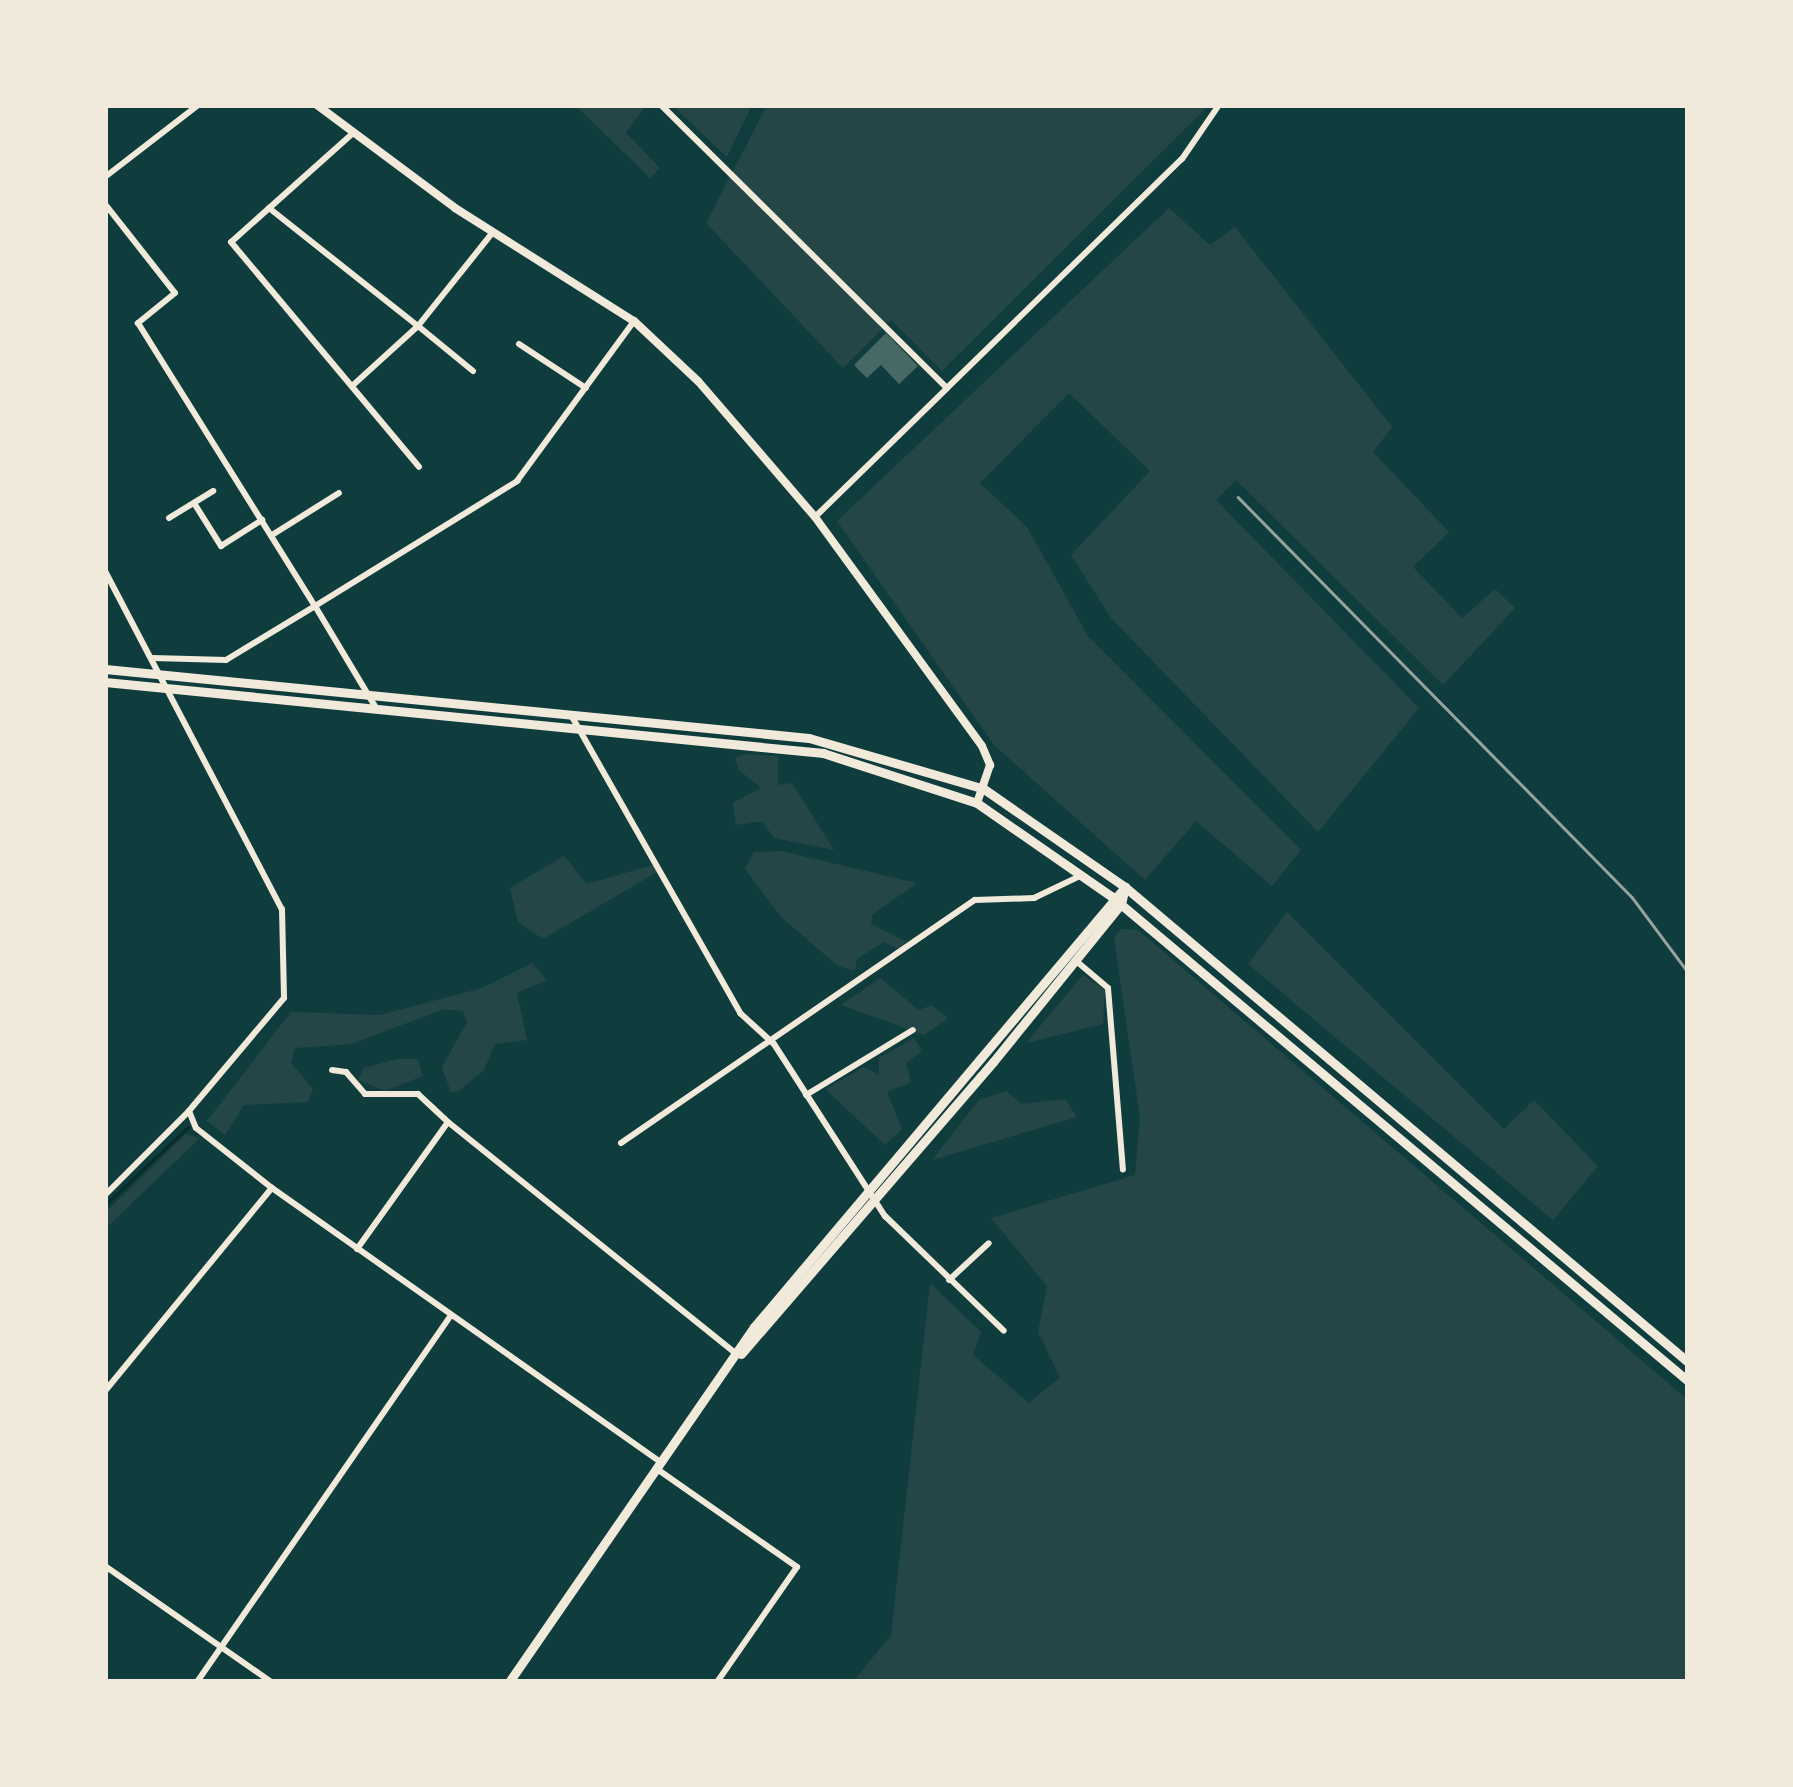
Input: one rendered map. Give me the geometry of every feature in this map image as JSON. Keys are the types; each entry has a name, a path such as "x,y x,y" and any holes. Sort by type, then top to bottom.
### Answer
{"main road":[{"path":"105,669 838,742 984,788 1125,887 1688,1362"},
{"path":"105,682 822,753 977,803 1121,904 1688,1381"},
{"path":"510,1682 738,1356 866,1192 1111,896 1125,887"},
{"path":"738,1356 874,1202 1075,960 1121,904 1125,887"}],"street":[{"path":"105,177 198,105"},
{"path":"317,105 352,134 493,232 634,321 815,516 988,755 984,788 977,803"},
{"path":"662,105 947,388"},
{"path":"815,516 1182,158 1219,105"},
{"path":"352,134 231,242 419,467"},
{"path":"105,204 175,293 138,323 376,708"},
{"path":"268,208 474,370"},
{"path":"352,386 418,326 493,232"},
{"path":"152,658 226,660 517,481 634,321"},
{"path":"519,344 586,388"},
{"path":"169,518 213,491"},
{"path":"272,535 339,493"},
{"path":"194,502 221,546 262,520"},
{"path":"105,571 270,880 285,962 284,998 189,1111 105,1195"},
{"path":"177,675 178,660"},
{"path":"570,714 740,1013 774,1044 874,1202 1004,1331"},
{"path":"621,1143 774,1044 975,900 1034,898 1083,874"},
{"path":"1075,960 1108,988 1123,1168"},
{"path":"806,1095 913,1030"},
{"path":"332,1070 346,1072 365,1094 418,1094 738,1356"},
{"path":"189,1111 196,1128 272,1188 797,1567 717,1682"},
{"path":"356,1249 448,1122"},
{"path":"105,1391 272,1188"},
{"path":"949,1280 988,1244"},
{"path":"197,1682 450,1316"},
{"path":"105,1566 270,1682"}],"shaded area":[{"path":"575,105 646,105 626,133 660,168 650,178"},
{"path":"672,105 752,105 727,157"},
{"path":"767,105 1209,105 942,371 891,320 843,368 706,223"},
{"path":"1169,208 1210,245 1235,227 1392,427 1373,452 1449,532 1413,567 1462,618 1495,589 1515,608 1443,685 1236,480 1216,500 1419,708 1318,832 1111,618 1071,555 1150,471 1069,393 980,483 1027,527 1088,636 1301,850 1272,886 1196,821 1145,880 994,745 837,521"},
{"path":"744,754 778,756 778,785 792,783 834,850 774,838 762,821 736,825 733,803 761,788 739,770 735,758"},
{"path":"781,851 917,883 872,915 871,924 907,942 898,949 884,942 857,959 855,971 838,966 780,916 745,869 754,852"},
{"path":"564,856 587,884 656,864 659,871 543,939 518,922 510,888"},
{"path":"1287,912 1504,1129 1534,1100 1598,1166 1553,1220 1248,964"},
{"path":"1121,929 1138,930 1688,1400 1688,1682 853,1682 891,1635 930,1283 981,1332 973,1355 1029,1403 1060,1377 1038,1332 1047,1286 991,1218 1135,1175 1140,1118 1114,938"},
{"path":"532,963 547,980 517,993 527,1040 495,1044 484,1070 459,1091 451,1093 442,1067 467,1022 463,1011 444,1009 351,1044 295,1048 291,1063 313,1089 308,1102 244,1105 225,1135 207,1121 291,1012 380,1015 482,988"},
{"path":"1083,975 1105,990 1103,1024 1026,1043"},
{"path":"880,978 919,1010 932,1005 948,1018 924,1035 841,1005"},
{"path":"914,1038 922,1051 906,1063 911,1082 887,1092 902,1129 885,1145 825,1089 864,1067 879,1075 879,1058"},
{"path":"397,1059 418,1059 423,1076 385,1091 358,1080 364,1068"},
{"path":"1007,1091 1021,1104 1065,1099 1077,1117 932,1160 979,1100"},
{"path":"186,1134 200,1138 105,1229 105,1213"}],"building":[{"path":"886,333 918,366 899,384 881,365 867,378 854,365"}],"waterway":[{"path":"105,1205 188,1127"}],"railway":[{"path":"1238,497 1632,897 1688,972"}]}
